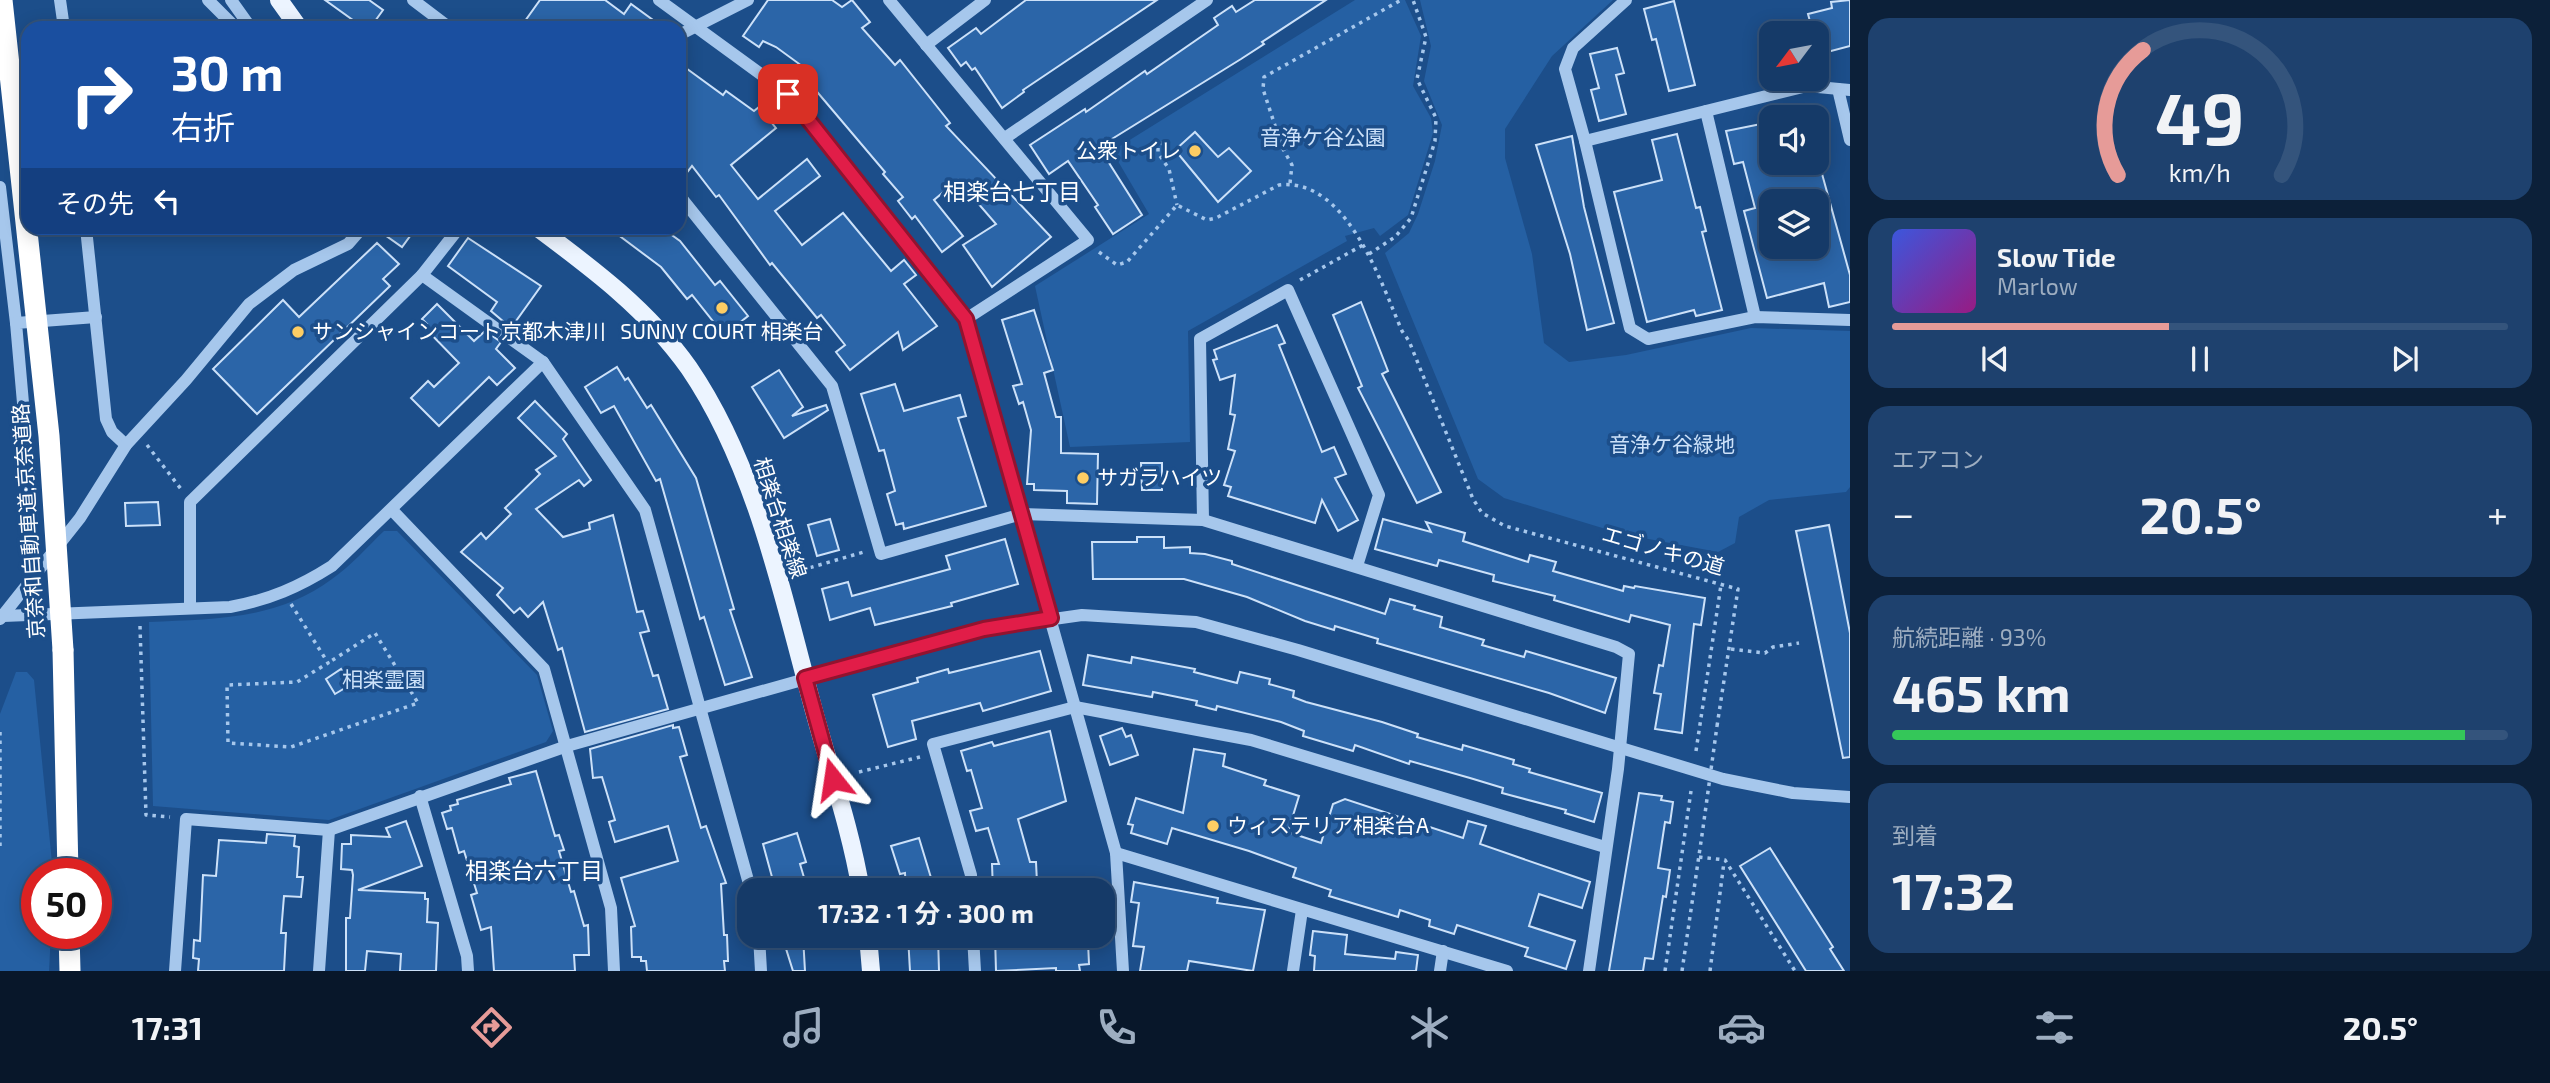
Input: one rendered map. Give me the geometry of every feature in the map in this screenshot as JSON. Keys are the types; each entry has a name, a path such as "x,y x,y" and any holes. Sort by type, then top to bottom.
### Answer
{"highway":[{"name":"京奈和自動車道;京奈道路","path":"2,0 21,176"},
{"name":"京奈和自動車道;京奈道路","path":"27,235 49,436 63,650 68,858"},
{"path":"69,949 70,971"}],"main road":[{"path":"279,0 294,21"},
{"name":"相楽台相楽線","path":"547,235 610,282 645,315 682,359 708,397 748,486 805,678 858,878"},
{"path":"868,948 871,971"}],"street":[{"path":"60,0 63,21"},
{"path":"208,0 229,21"},
{"path":"231,0 246,21"},
{"path":"412,0 440,21"},
{"path":"659,0 788,94 966,319 1116,853 1123,971"},
{"path":"686,31 748,0"},
{"path":"889,0 1088,240 966,319"},
{"path":"926,45 985,0"},
{"path":"1005,138 1207,0"},
{"path":"1626,0 1573,48 1566,69 1630,328 1648,340 1755,317 1850,320"},
{"path":"1585,141 1807,86 1844,90 1850,139"},
{"path":"1706,111 1755,317"},
{"path":"0,187 16,323 30,483 34,577"},
{"path":"686,204 832,386 881,554 1022,514 1203,520 1616,647 1629,654 1621,749 1589,971"},
{"path":"87,235 106,419 112,432 126,445"},
{"path":"1,617 80,518 126,445 249,304 294,270 348,244 356,235"},
{"path":"190,608 190,502 422,275 453,235"},
{"path":"422,275 543,362 645,510 698,710 747,878"},
{"path":"1203,520 1200,339 1288,290 1379,495 1357,566"},
{"path":"16,323 96,317"},
{"path":"1,617 230,607 285,593 332,566 543,362"},
{"path":"391,510 544,669 611,908 614,971"},
{"path":"176,971 186,819 329,830 567,746 984,629 1051,618 1082,615 1196,622 1298,650 1723,779 1793,793 1850,796"},
{"path":"971,878 933,744 1075,707 1251,740 1605,848"},
{"path":"420,796 467,956 468,971"},
{"path":"318,971 329,830"},
{"path":"1116,853 1507,971"},
{"path":"1293,971 1302,910"},
{"path":"760,948 761,971"},
{"path":"974,948 975,971"},
{"path":"1440,971 1443,951"}],"path":[{"path":"1163,142 1157,145 1158,153 1168,169 1177,205 1207,220 1216,218 1279,184 1290,183 1293,165 1282,148 1266,100 1262,82 1264,77 1401,0"},
{"path":"1369,254 1395,237 1411,218 1435,141 1436,118 1417,79 1426,37 1413,0"},
{"name":"エゴノキの道","path":"1290,183 1299,184 1328,201 1345,219 1369,254 1402,331 1409,341 1459,470 1482,513 1505,526 1567,540 1738,589 1682,971"},
{"path":"1088,240 1103,257 1116,265 1127,262 1177,205"},
{"path":"1288,290 1297,281 1363,245"},
{"path":"137,433 190,502"},
{"path":"802,570 879,548"},
{"path":"1696,751 1721,585"},
{"path":"285,593 328,663"},
{"path":"140,610 146,815 186,819"},
{"path":"376,634 418,703 291,747 228,743 227,685 297,682 328,663 376,634"},
{"path":"1730,649 1765,653 1773,647 1799,643"},
{"path":"0,732 0,846"},
{"path":"859,772 936,753"},
{"path":"1665,971 1691,790"},
{"path":"1699,857 1725,860"},
{"path":"1710,971 1725,860"},
{"path":"1725,860 1795,971"}],"green space":[{"name":"音浄ケ谷公園","path":"1355,0 1405,0 1421,36 1413,86 1431,118 1433,133 1408,215 1380,236 1374,228 1345,236 1347,241 1188,331 1190,442 1070,447 1035,286 1149,214 1112,151"},
{"name":"音浄ケ谷緑地","path":"1420,0 1613,0 1552,56 1505,129 1505,158 1532,254 1544,343 1569,362 1626,355 1751,328 1850,331 1850,487 1846,492 1769,500 1739,517 1735,543 1718,552 1622,534 1504,498 1478,479 1385,253 1409,233 1418,214 1435,161 1442,125 1424,81 1431,46"},
{"name":"相楽霊園","path":"384,531 397,531 537,675 553,731 546,742 329,820 153,806 149,622 244,615 289,603 339,574"},
{"path":"16,672 27,672 34,680 52,858 21,858 21,949 50,949 49,971 0,971 0,714"}],"building":[{"path":"325,0 369,0 383,10 375,21 354,21"},
{"path":"540,0 605,0 624,14 631,4 654,21 525,21"},
{"path":"768,0 832,0 842,7 852,0 870,22 862,28 895,65 900,60 950,123 946,126 1051,237 992,287 963,245 996,224 958,180 934,200 963,236 942,252 915,216 912,219 898,201 903,197 883,174 885,172 807,80 813,74 776,47 763,41 759,47 743,36"},
{"path":"1026,0 1157,0 1023,90 1024,92 1002,108 975,68 972,70 966,62 961,66 948,48 976,28 981,34"},
{"path":"1255,0 1326,0 1241,59 1099,147 1142,215 1113,234 1095,207 1098,205 1068,161 1049,174 1030,145 1085,109 1086,112 1145,71 1147,74 1218,25 1214,18 1232,6 1236,12"},
{"path":"1850,0 1850,46 1829,52 1829,21 1810,21 1808,14 1832,8 1831,2"},
{"path":"1674,1 1695,85 1669,91 1656,39 1652,40 1644,9"},
{"path":"1617,48 1624,73 1616,75 1626,114 1599,121 1591,90 1599,88 1590,54"},
{"path":"686,68 723,95 726,91 754,111 759,107 776,128 731,165 758,199 807,159 820,176 775,211 802,245 843,213 891,271 904,260 916,275 904,284 937,326 903,350 898,332 850,370 836,352 845,345 821,315 817,318 772,263 770,265 719,195 716,197 692,166 686,174"},
{"path":"1759,124 1759,175 1822,175 1826,189 1759,189 1759,259 1829,259 1829,199 1850,275 1850,302 1829,307 1824,283 1767,298 1744,211 1755,208 1743,162 1734,164 1726,131"},
{"path":"1195,132 1218,157 1229,148 1251,171 1218,202 1175,150"},
{"path":"1677,134 1696,208 1700,207 1706,231 1702,232 1722,310 1696,316 1694,310 1647,322 1614,192 1662,180 1652,140"},
{"path":"1572,136 1584,207 1614,323 1587,330 1570,254 1536,145"},
{"path":"385,235 411,235 402,247"},
{"path":"618,235 672,235 680,241 715,285 720,281 748,316 724,335 692,295 687,299 661,267"},
{"path":"468,238 541,286 511,328 491,311 497,302 448,266"},
{"name":"サンシャインコート京都木津川","path":"377,243 399,264 383,279 390,286 257,414 213,369 283,300 299,317"},
{"path":"1361,302 1388,371 1382,374 1441,492 1417,503 1358,388 1362,386 1333,315"},
{"path":"437,304 474,341 485,331 501,342 496,349 515,368 497,385 489,377 439,426 411,398 428,381 434,387 459,363 424,327 427,324 422,319"},
{"path":"1034,310 1053,370 1044,373 1056,417 1061,417 1061,453 1098,454 1097,504 1067,503 1067,491 1034,490 1034,484 1027,484 1031,430 1023,402 1019,404 1013,386 1022,384 1002,320"},
{"path":"1277,325 1285,343 1279,345 1322,452 1334,447 1346,474 1335,478 1358,520 1338,531 1322,500 1315,523 1228,496 1231,487 1224,485 1235,451 1228,449 1235,415 1230,414 1235,375 1220,380 1213,360 1217,359 1214,350"},
{"path":"617,367 625,380 628,378 647,408 651,405 696,478 734,609 730,610 752,677 725,685 704,617 700,619 660,479 656,481 614,406 601,413 585,387"},
{"path":"779,370 803,407 792,416 826,405 828,410 784,438 752,387"},
{"path":"895,384 904,411 960,395 966,416 958,418 986,506 904,529 903,523 896,525 887,494 895,491 884,450 879,451 861,394"},
{"path":"535,401 567,434 563,439 591,480 584,486 579,480 536,509 563,537 590,529 589,523 613,515 637,612 643,611 649,631 640,633 653,676 658,675 668,709 585,732 562,648 558,650 543,602 528,617 520,608 514,613 497,595 503,588 461,552 481,533 486,539 511,514 505,508 540,474 536,470 556,456 518,418"},
{"path":"1141,463 1162,463 1162,490 1142,490"},
{"path":"158,502 160,525 126,526 125,503"},
{"path":"830,519 839,550 817,556 808,525"},
{"path":"1383,519 1431,532 1426,522 1465,533 1463,541 1528,562 1530,555 1556,562 1553,571 1623,591 1624,586 1635,586 1705,598 1701,625 1694,624 1682,733 1655,729 1661,694 1654,693 1659,665 1663,666 1670,625 1631,615 1629,622 1554,600 1555,596 1493,581 1494,575 1439,560 1437,566 1375,549"},
{"path":"1829,525 1850,633 1850,757 1843,758 1796,531"},
{"path":"1137,537 1164,537 1164,548 1190,547 1190,553 1232,561 1232,564 1385,614 1390,599 1415,606 1414,609 1442,617 1440,627 1484,640 1482,645 1524,657 1526,651 1616,678 1605,713 1549,693 1377,643 1378,639 1335,626 1334,630 1305,621 1247,597 1184,579 1093,579 1092,542 1137,542"},
{"path":"1005,539 1018,584 951,603 952,606 875,625 870,608 830,620 822,589 848,582 852,596 950,569 946,556"},
{"path":"1040,651 1051,691 983,711 980,703 912,721 916,739 888,747 873,695 918,682 917,678 948,669 949,673"},
{"path":"1088,655 1131,663 1132,657 1195,669 1194,672 1237,683 1240,672 1270,679 1269,684 1294,691 1293,697 1306,702 1382,722 1418,734 1417,737 1462,750 1463,745 1514,760 1513,764 1530,769 1529,772 1602,793 1594,822 1565,813 1566,810 1502,793 1503,788 1470,778 1410,761 1409,764 1355,745 1353,751 1303,736 1304,731 1281,722 1217,706 1216,710 1196,705 1197,701 1153,692 1152,697 1083,685"},
{"path":"341,669 350,685 335,694 326,679"},
{"path":"673,725 673,728 679,727 687,755 680,757 701,828 706,826 726,883 721,884 724,935 727,935 728,961 724,961 725,971 647,971 646,961 641,961 641,957 632,957 631,927 635,926 621,878 678,861 668,826 615,842 609,822 615,820 602,777 593,778 590,749"},
{"path":"1122,728 1126,737 1131,735 1138,755 1110,765 1100,736"},
{"path":"1050,731 1066,801 1018,819 1030,862 1036,862 1037,878 993,878 992,864 999,864 988,828 976,831 970,811 982,808 971,770 967,771 961,751 992,742 994,746"},
{"path":"1194,749 1225,754 1223,766 1266,780 1264,785 1299,796 1288,832 1321,843 1333,804 1345,799 1463,838 1468,821 1486,826 1480,844 1590,882 1582,908 1539,894 1529,926 1575,941 1566,969 1525,956 1528,948 1457,925 1454,934 1429,926 1430,920 1400,910 1398,917 1329,896 1331,890 1293,877 1296,868 1249,851 1172,828 1167,844 1131,833 1133,825 1128,824 1136,798 1183,813"},
{"path":"536,771 555,836 559,835 564,850 559,851 571,892 574,891 584,926 588,925 589,955 574,955 575,971 494,971 491,927 481,930 471,895 477,893 464,851 459,853 452,828 447,829 442,813 451,810 450,806 458,804 457,800 511,784 509,778"},
{"path":"1639,793 1662,796 1661,800 1673,802 1670,823 1665,822 1658,868 1670,870 1666,897 1663,896 1653,959 1645,958 1643,971 1609,971"},
{"path":"406,821 422,866 358,890 425,893 425,899 428,899 427,922 438,923 436,971 400,971 401,954 367,951 365,971 346,971 346,918 350,918 353,875 352,870 341,869 342,844 351,844 351,835 390,837 386,828"},
{"path":"797,833 806,862 800,864 804,878 769,878 772,877 763,844"},
{"path":"267,834 295,836 294,846 299,847 297,877 303,877 301,897 284,896 281,933 286,933 284,971 198,971 199,959 193,958 194,940 200,941 203,875 216,876 219,840 266,843"},
{"path":"919,838 931,878 905,878 905,873 900,874 891,846"},
{"path":"1770,848 1833,947 1830,949 1844,971 1806,971 1740,866"},
{"path":"1134,882 1218,898 1217,903 1265,910 1253,971 1189,961 1187,971 1140,971 1144,947 1133,946 1139,903 1131,902"},
{"path":"1313,931 1347,935 1345,954 1395,959 1396,952 1418,955 1416,971 1314,971 1315,956 1310,955"},
{"path":"786,948 804,948 805,971 793,971"},
{"path":"909,948 938,948 939,971 910,971"},
{"path":"995,948 1088,948 1089,964 1079,965 1080,971 1056,971 1056,968 996,971"}],"place":[{"name":"公衆トイレ","path":"1195,151"},
{"name":"SUNNY COURT 相楽台","path":"722,308"},
{"name":"サンシャインコート京都木津川","path":"298,332"},
{"name":"サガラハイツ","path":"1083,478"},
{"name":"ウィステリア相楽台A","path":"1213,826"}],"district":[{"name":"相楽台七丁目","path":"1012,192"},
{"name":"相楽台六丁目","path":"534,871"}],"route":[{"path":"788,94 966,319 1051,618 984,629 805,678 833,779"}]}
